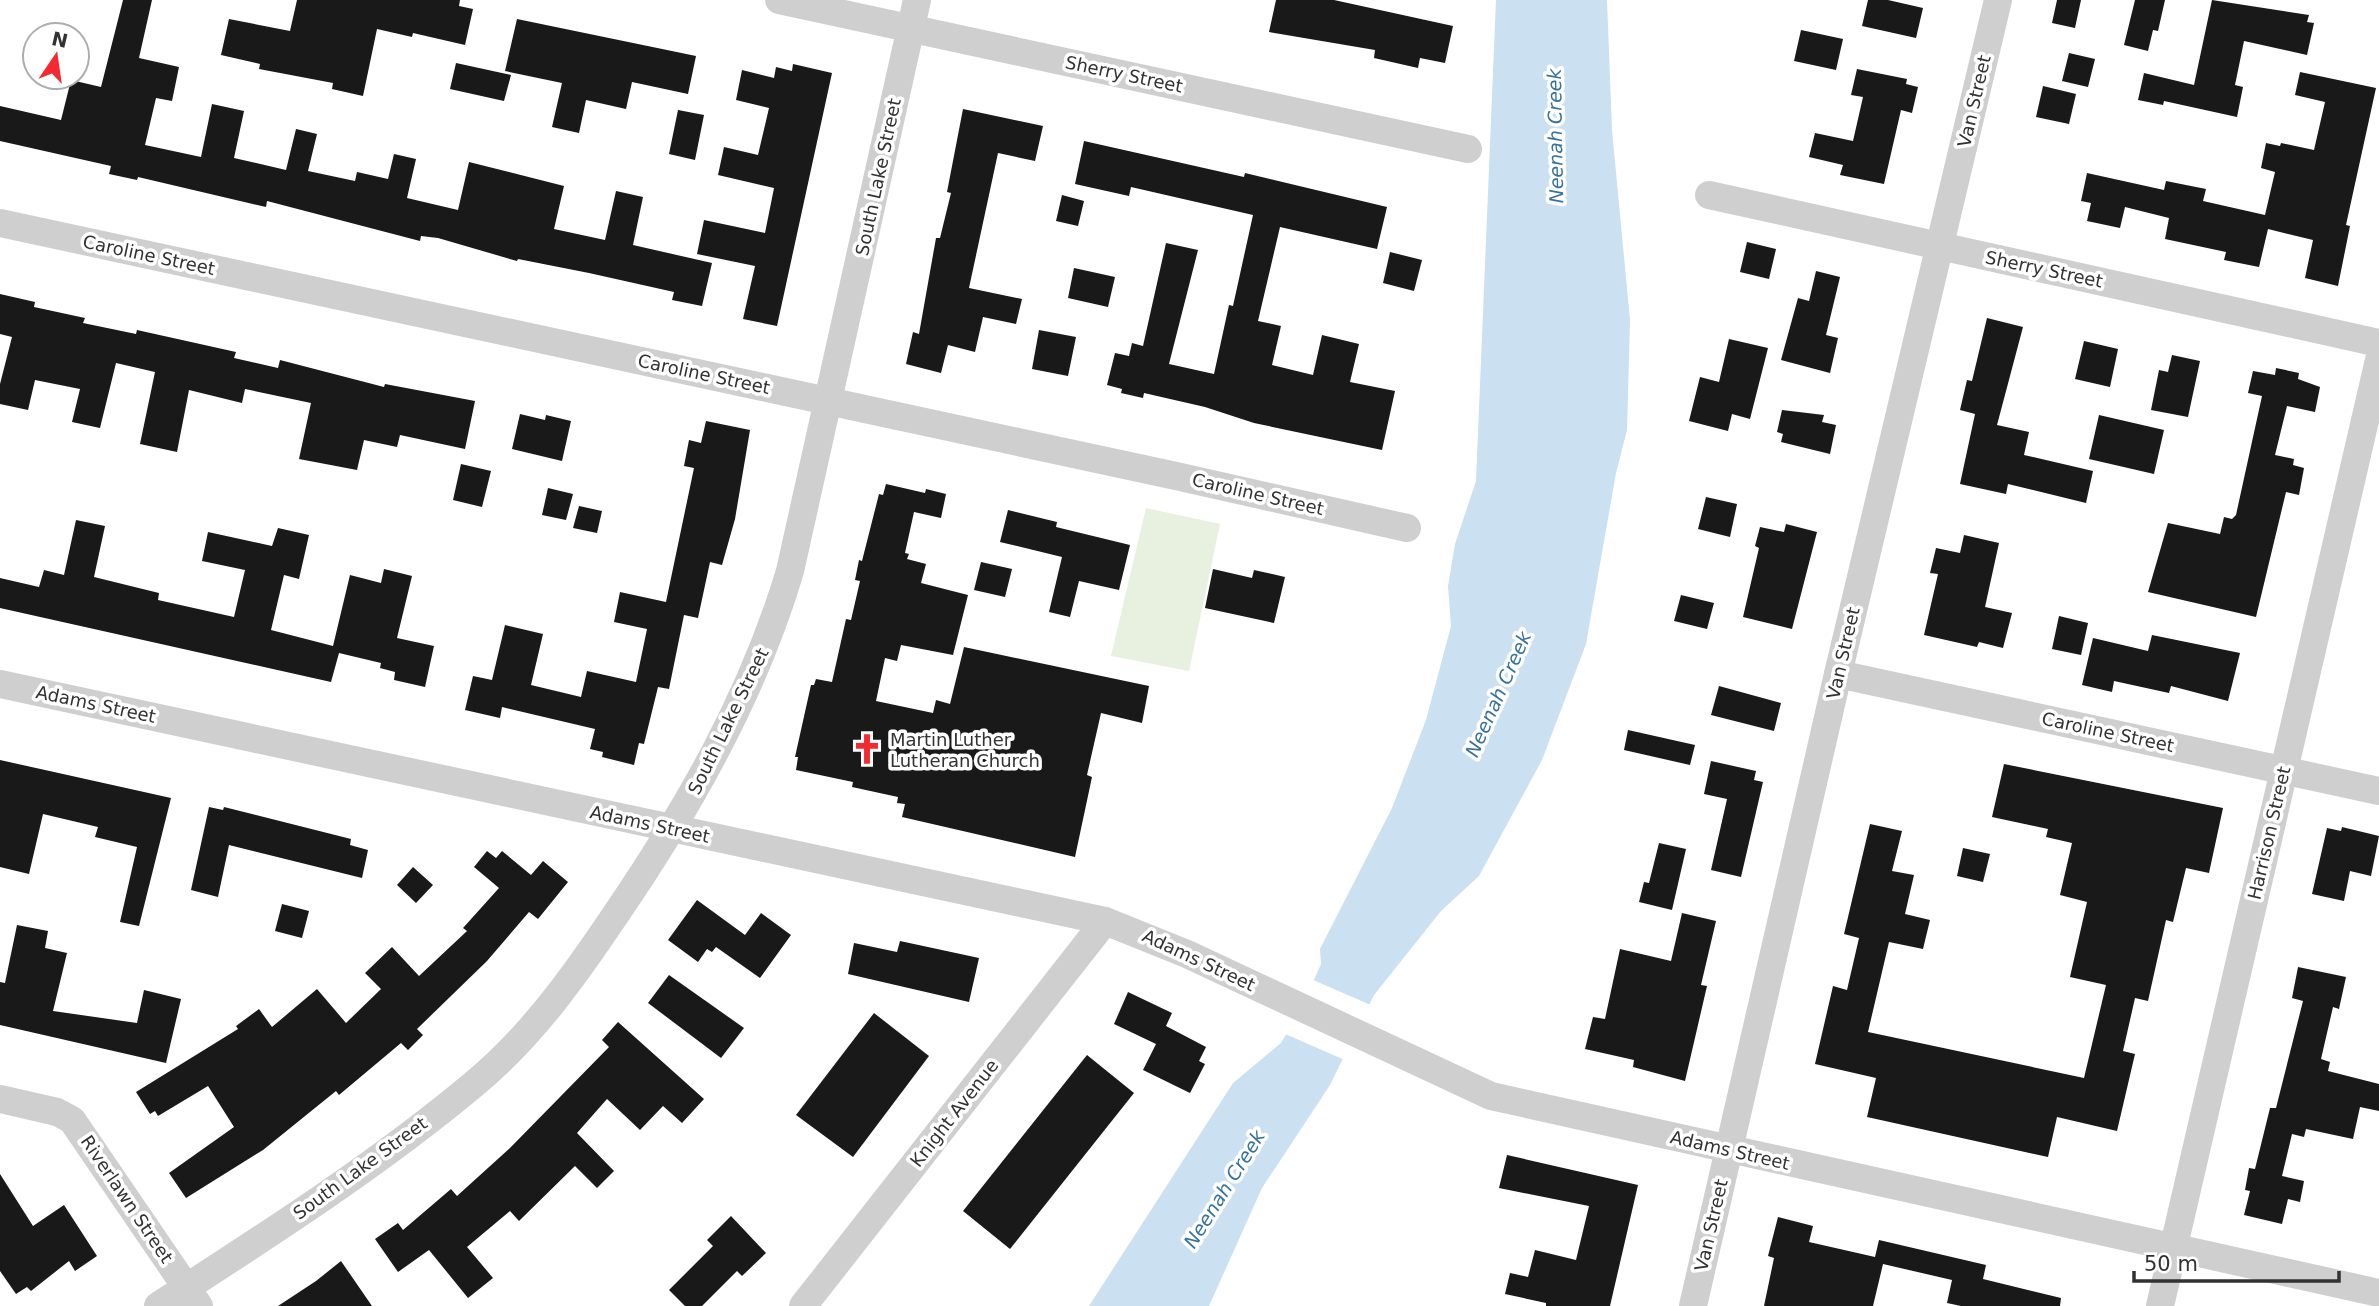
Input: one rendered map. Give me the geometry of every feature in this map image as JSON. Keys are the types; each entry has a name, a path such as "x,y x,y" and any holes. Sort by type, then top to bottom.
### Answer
{"street":[{"name":"Sherry Street","path":"779,0 1468,149"},
{"name":"South Lake Street","path":"158,1306 193,1296 475,1083 526,1035 570,982 673,829 734,717 766,645 790,571 830,401 917,0"},
{"name":"Van Street","path":"1693,1306 1838,674 1998,0"},
{"name":"Sherry Street","path":"1709,195 2379,343"},
{"name":"Caroline Street","path":"0,223 1407,528"},
{"name":"Harrison Street","path":"2160,1306 2379,360"},
{"name":"Caroline Street","path":"1838,674 2379,791"},
{"name":"Adams Street","path":"0,684 1105,921 1149,937 1491,1096 1728,1151 2379,1293"},
{"name":"Knight Avenue","path":"803,1306 1105,921"},
{"name":"Riverlawn Street","path":"0,1099 57,1112 72,1120 193,1296"}],"green space":[{"path":"1146,508 1220,524 1189,671 1111,656"}],"water":[{"name":"Neenah Creek","path":"1496,0 1607,0 1612,130 1630,320 1627,430 1616,473 1586,644 1542,760 1479,876 1441,911 1374,995 1330,1085 1262,1188 1209,1306 1089,1306 1233,1083 1281,1043 1301,1009 1321,964 1320,949 1392,808 1426,720 1451,626 1448,586 1455,544 1476,481"}],"pier":[{"path":"1311,979 1373,1006 1347,1061 1283,1033"}],"building":[{"path":"123,0 152,0 139,58 179,67 172,101 156,98 145,145 201,157 212,104 244,111 234,158 286,170 296,129 317,134 308,171 355,181 357,172 388,179 394,154 416,159 407,198 458,210 469,162 564,186 554,229 605,240 616,191 643,197 633,245 712,263 702,306 672,300 674,292 589,273 518,259 517,261 438,238 421,236 420,241 267,201 266,207 138,177 137,180 109,174 111,166 0,141 0,106 61,120 68,91 91,91 91,85 101,87"},
{"path":"297,0 460,0 459,6 473,9 465,45 413,33 412,37 377,29 363,96 332,89 333,83 259,69 260,64 221,55 229,19 290,31"},
{"path":"1276,0 1334,0 1453,26 1445,63 1420,58 1418,68 1374,58 1375,50 1269,32"},
{"path":"1868,0 1888,0 1923,8 1916,38 1862,26"},
{"path":"2057,0 2081,0 2075,28 2052,23"},
{"path":"2135,0 2165,0 2158,31 2153,30 2148,51 2124,45"},
{"path":"2212,0 2309,15 2307,22 2314,23 2307,55 2244,41 2235,85 2243,87 2237,117 2164,101 2163,105 2138,100 2144,73 2194,85"},
{"path":"517,19 696,56 688,94 632,82 626,109 586,100 579,133 552,127 562,83 505,71"},
{"path":"1801,30 1843,39 1836,70 1794,61"},
{"path":"2069,53 2095,59 2088,87 2062,81"},
{"path":"456,63 511,75 504,101 450,89"},
{"path":"793,64 832,73 777,326 743,319 755,266 697,254 704,220 765,233 774,188 718,175 724,147 758,155 769,108 736,100 742,70 774,78 776,67 792,71"},
{"path":"1857,69 1907,79 1906,84 1918,87 1912,113 1901,110 1884,184 1840,175 1843,165 1809,157 1815,133 1853,141 1863,97 1851,95"},
{"path":"2300,72 2376,88 2346,225 2350,226 2338,286 2305,278 2313,240 2268,229 2259,267 2224,260 2226,252 2165,239 2169,218 2125,207 2120,228 2087,221 2091,203 2081,201 2087,173 2164,190 2166,181 2206,189 2203,201 2265,215 2275,172 2261,168 2266,143 2280,146 2281,143 2314,150 2325,102 2295,95"},
{"path":"2043,86 2076,94 2069,124 2036,117"},
{"path":"963,109 1043,126 1035,161 998,153 969,288 1022,299 1016,324 983,317 975,352 948,345 941,373 906,364 913,332 919,334 936,238 940,238 951,193 947,192"},
{"path":"678,110 704,115 695,160 669,154"},
{"path":"1084,141 1244,177 1245,173 1387,207 1377,249 1280,227 1258,321 1281,326 1272,365 1313,375 1322,335 1359,344 1350,382 1395,391 1382,450 1254,423 1205,407 1144,393 1143,398 1121,393 1122,389 1107,385 1115,353 1129,356 1132,343 1143,346 1166,243 1198,250 1169,364 1214,374 1229,305 1233,306 1253,215 1131,187 1129,196 1075,184"},
{"path":"1062,195 1084,201 1078,226 1056,221"},
{"path":"1747,242 1776,249 1769,279 1740,272"},
{"path":"1390,252 1422,260 1414,291 1383,283"},
{"path":"1074,268 1115,277 1108,307 1068,298"},
{"path":"1816,271 1840,277 1826,335 1838,338 1830,373 1781,360 1798,298 1809,301"},
{"path":"0,294 35,302 34,307 85,318 83,323 136,334 137,330 236,352 234,358 278,368 280,360 384,387 385,384 475,401 465,449 400,435 397,447 364,440 357,470 299,459 311,403 245,389 242,403 189,390 177,452 140,444 155,372 116,363 100,428 72,422 80,389 35,380 28,410 0,404 0,384 12,337 0,334"},
{"path":"1987,318 2023,327 1997,425 2029,432 2024,455 2093,471 2086,503 2008,484 2006,494 1960,484 1975,414 1960,410 1967,380 1972,381"},
{"path":"1039,330 1076,337 1068,376 1032,369"},
{"path":"1729,339 1768,348 1750,419 1732,414 1728,431 1689,421 1700,377 1719,382"},
{"path":"2084,341 2118,349 2110,387 2075,379"},
{"path":"2172,355 2200,361 2188,417 2151,410 2159,370 2168,372"},
{"path":"2276,368 2299,373 2298,379 2320,387 2315,412 2287,406 2275,455 2294,459 2293,465 2304,468 2299,495 2286,492 2256,617 2148,592 2168,523 2220,534 2224,517 2232,519 2236,515 2262,396 2248,393 2253,371 2275,375"},
{"path":"1782,410 1824,415 1822,422 1836,425 1830,454 1781,442 1783,434 1777,432"},
{"path":"520,414 545,420 546,415 571,421 562,461 512,449"},
{"path":"2099,415 2164,430 2154,474 2089,459"},
{"path":"706,421 750,430 735,519 722,565 710,562 698,618 684,615 669,689 658,687 644,744 639,743 634,765 602,757 603,752 590,749 595,729 502,707 500,718 465,710 473,676 492,680 505,625 543,634 531,685 581,697 587,671 636,682 647,629 614,622 620,592 666,602 694,468 684,466 689,440 701,443"},
{"path":"461,464 491,471 482,507 453,500"},
{"path":"886,484 925,493 926,489 946,494 941,518 914,512 905,553 909,554 907,559 926,564 921,583 968,595 953,655 901,645 897,661 885,658 876,701 933,713 936,700 950,704 964,647 1149,686 1142,723 1101,713 1087,775 1092,777 1075,857 902,817 905,804 897,803 898,797 852,787 853,782 796,770 798,757 795,757 811,685 814,685 816,679 832,682 846,619 851,620 860,581 855,580 859,560 862,561 879,494 883,495"},
{"path":"548,488 573,494 566,520 542,515"},
{"path":"1706,497 1737,504 1730,537 1698,529"},
{"path":"579,506 602,511 597,533 573,528"},
{"path":"1008,510 1057,522 1056,527 1130,545 1119,590 1079,581 1070,617 1049,612 1062,557 1000,542"},
{"path":"76,520 105,526 94,577 159,593 158,600 234,617 245,570 202,561 208,532 272,546 278,528 309,535 299,579 284,575 271,630 333,646 350,575 381,583 384,569 412,576 397,638 434,646 425,687 394,680 395,672 380,668 381,663 339,653 331,682 0,608 0,578 39,587 44,570 64,575"},
{"path":"1786,524 1817,532 1792,629 1743,617 1759,548 1755,546 1760,527 1784,532"},
{"path":"1964,535 1999,543 1985,607 2012,613 2003,648 1979,642 1977,647 1924,635 1938,574 1930,573 1936,548 1960,553"},
{"path":"981,562 1012,569 1005,597 974,590"},
{"path":"1213,569 1252,578 1254,570 1285,577 1274,623 1205,608"},
{"path":"1681,595 1714,603 1707,629 1674,621"},
{"path":"2059,616 2088,623 2081,655 2052,649"},
{"path":"2152,635 2240,653 2228,701 2171,686 2169,693 2114,681 2112,692 2082,685 2093,638 2148,651"},
{"path":"1719,686 1781,703 1774,731 1711,715"},
{"path":"1628,730 1695,745 1690,765 1624,750"},
{"path":"0,760 171,798 139,926 120,922 137,847 95,837 98,827 43,814 29,874 0,867"},
{"path":"1711,761 1756,771 1754,780 1763,782 1741,877 1711,870 1727,799 1704,794"},
{"path":"2004,764 2223,808 2209,873 2186,868 2173,922 2166,920 2148,1001 2135,998 2123,1051 2135,1054 2117,1131 2057,1117 2048,1157 1867,1117 1876,1078 1815,1064 1833,986 1847,990 1859,938 1844,934 1870,824 1902,831 1892,871 1914,875 1905,914 1930,920 1923,949 1889,942 1868,1032 2084,1078 2106,985 2070,977 2087,902 2060,895 2072,843 2046,837 2048,829 1992,817"},
{"path":"209,807 223,810 224,807 351,839 350,845 368,850 362,878 229,845 218,897 191,890"},
{"path":"2342,827 2379,836 2371,876 2350,871 2344,901 2312,894 2327,828 2341,831"},
{"path":"1659,843 1686,849 1672,910 1639,902 1644,882 1649,883"},
{"path":"1963,848 1990,854 1983,882 1957,876"},
{"path":"487,851 496,858 502,851 531,875 543,861 568,882 538,919 529,912 487,961 417,1029 423,1035 408,1050 401,1043 339,1095 336,1091 263,1150 186,1198 169,1173 234,1127 208,1086 158,1116 155,1111 150,1114 136,1092 238,1029 236,1026 259,1009 272,1027 317,989 346,1023 381,989 365,973 392,947 419,976 467,931 463,928 499,888 474,867"},
{"path":"413,867 433,885 416,903 397,885"},
{"path":"697,900 745,935 761,913 791,935 760,978 716,947 712,952 707,949 698,962 668,940"},
{"path":"282,904 309,911 302,938 275,931"},
{"path":"1682,913 1716,921 1701,985 1707,986 1685,1081 1633,1067 1634,1060 1585,1049 1593,1017 1605,1019 1620,949 1671,961"},
{"path":"17,925 48,931 45,948 67,953 53,1011 137,1023 144,990 181,999 166,1063 0,1025 0,982 5,983"},
{"path":"900,941 979,958 969,1002 848,974 854,943 897,952"},
{"path":"2298,967 2346,977 2339,1009 2333,1007 2321,1059 2330,1062 2328,1071 2379,1084 2379,1111 2360,1107 2353,1139 2306,1129 2304,1137 2292,1134 2282,1176 2304,1181 2300,1202 2288,1199 2282,1224 2244,1215 2250,1191 2245,1190 2249,1168 2255,1169 2270,1108 2276,1108 2303,1001 2292,998"},
{"path":"669,975 744,1028 721,1058 648,1003"},
{"path":"1128,992 1172,1013 1166,1026 1206,1047 1199,1061 1205,1064 1190,1093 1143,1070 1156,1044 1114,1024"},
{"path":"874,1013 929,1056 853,1157 796,1115"},
{"path":"618,1022 704,1099 682,1123 663,1106 640,1130 607,1099 577,1133 614,1171 597,1188 575,1166 519,1221 510,1211 467,1247 493,1278 468,1298 429,1250 398,1272 375,1239 398,1223 403,1230 451,1189 457,1196 510,1148 609,1047 602,1040"},
{"path":"1087,1055 1134,1093 1010,1249 963,1211"},
{"path":"1507,1155 1638,1185 1610,1306 1546,1306 1546,1303 1505,1294 1510,1273 1528,1277 1535,1250 1576,1260 1589,1206 1499,1188"},
{"path":"0,1174 33,1226 64,1205 97,1256 75,1271 69,1261 31,1291 27,1287 16,1294 0,1271"},
{"path":"731,1216 766,1253 742,1276 737,1271 702,1306 685,1306 669,1290 713,1246 707,1240"},
{"path":"1778,1217 1813,1226 1809,1242 1875,1257 1879,1240 1986,1265 1983,1279 2061,1298 2060,1306 1961,1306 1947,1303 1952,1280 1883,1264 1873,1306 1764,1306 1774,1258 1768,1256"},
{"path":"341,1261 372,1306 278,1306 316,1281"}],"place":[{"name":"Martin Luther Lutheran Church","path":"867,749"}]}
